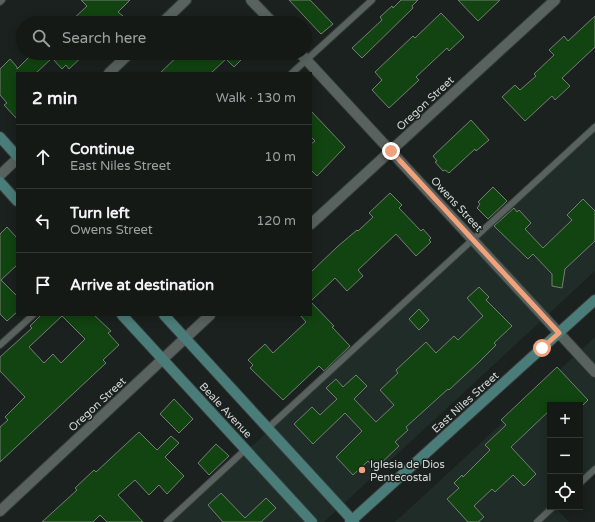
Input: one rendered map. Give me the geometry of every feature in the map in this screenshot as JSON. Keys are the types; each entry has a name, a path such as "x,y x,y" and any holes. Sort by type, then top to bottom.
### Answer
{"main road":[{"path":"0,137 16,155"},
{"path":"0,182 16,200"},
{"name":"East Niles Street","path":"352,521 595,300"},
{"name":"Beale Avenue","path":"123,316 312,522"},
{"name":"Beale Avenue","path":"165,316 352,521"}],"street":[{"path":"169,16 186,0"},
{"path":"251,0 266,16"},
{"name":"Oregon Street","path":"312,223 555,0"},
{"path":"110,72 123,60"},
{"name":"Owens Street","path":"308,60 595,372"},
{"path":"0,175 16,160"},
{"name":"Oregon Street","path":"0,511 209,316"}],"lane":[{"path":"312,49 372,0"},
{"path":"293,72 301,60"},
{"path":"268,428 595,127"},
{"path":"1,341 32,316"},
{"path":"167,522 246,449"},
{"path":"583,480 595,469"},
{"path":"537,522 551,510"}],"shaded area":[{"path":"595,132 595,271 324,522 169,522"},
{"path":"595,337 595,465 583,476 583,402 547,402 547,510 558,510 569,522 395,522"}],"building":[{"path":"81,0 130,0 118,12 123,16 76,16 87,6"},
{"path":"289,0 310,0 333,24 321,34 312,24 312,16 304,16"},
{"path":"401,0 418,0 412,6 413,8 362,58 352,48 382,20 380,17"},
{"path":"458,0 500,0 478,21"},
{"path":"441,13 464,37 449,51 447,48 416,77 419,80 389,108 372,90 382,80 375,72 413,36 415,38"},
{"path":"595,16 595,47 562,78 570,86 555,100 552,96 525,121 502,97 515,85 520,90 536,76 534,74 554,55 549,50 564,36 568,41"},
{"path":"10,59 17,69 26,60 50,60 37,72 16,72 16,118 4,105 7,103 0,95 0,69"},
{"path":"54,60 79,60 69,69 66,65 62,69"},
{"path":"174,60 225,60 212,72 161,72"},
{"path":"227,60 241,60 234,67"},
{"path":"312,112 345,147 317,176 312,171 312,143 315,141 312,138"},
{"path":"471,120 489,140 476,151 475,149 449,173 445,170 443,171 435,162 437,161 433,156"},
{"path":"493,187 507,201 488,219 477,208 480,204 478,202"},
{"path":"390,193 402,205 399,208 421,231 423,229 431,238 429,240 431,242 416,256 396,234 358,270 363,276 347,291 335,278 312,300 312,271 337,247 373,217 369,213"},
{"path":"583,199 595,211 595,241 565,269 562,288 552,286 552,274 533,254 528,259 494,226 514,208 517,212 519,210 531,223 525,229 543,248 572,220 567,215"},
{"path":"7,227 16,237 16,266 1,280 16,295 16,313 7,321 0,314 0,234"},
{"path":"479,287 489,297 486,300 512,326 494,343 496,345 479,362 406,427 408,430 395,442 399,446 375,469 368,461 353,475 336,457 362,431 345,413 313,444 294,424 312,407 320,415 337,399 326,388 336,379 343,387 356,375 367,386 354,399 376,422 394,405 380,390 398,373 396,370 426,342 436,353 454,336 458,340 483,316 467,298"},
{"path":"312,303 334,326 332,327 350,346 324,371 319,366 283,400 250,368 253,365 248,360 265,344 273,353 306,322 301,316 312,316"},
{"path":"419,309 429,320 419,330 409,319"},
{"path":"40,316 62,316 95,316 111,331 108,333 119,345 103,360 106,363 0,462 0,427 8,420 5,417 25,397 0,371 0,357 32,328 30,326","holes":["62,316 85,339 61,363 53,354 44,363 29,347"]},
{"path":"557,367 588,400 583,405 583,402 547,402 547,413 511,447 536,474 524,486 513,475 495,492 492,489 474,506 484,517 478,522 468,522 447,499 459,488 454,483 462,475 463,477 490,450 485,445 506,425 501,420"},
{"path":"174,399 193,419 179,433 160,414"},
{"path":"139,432 157,450 171,436 179,443 165,457 184,476 167,494 159,485 149,495 135,480 118,495 143,522 107,522 100,515 93,522 42,522 77,490 75,488 94,470 96,472"},
{"path":"216,444 229,456 209,475 198,463"},
{"path":"221,493 245,518 266,498 276,508 261,522 223,522 208,505"}],"place":[{"name":"Iglesia de Dios Pentecostal","path":"362,470"}],"route":[{"path":"391,151 559,333 542,348"}]}
